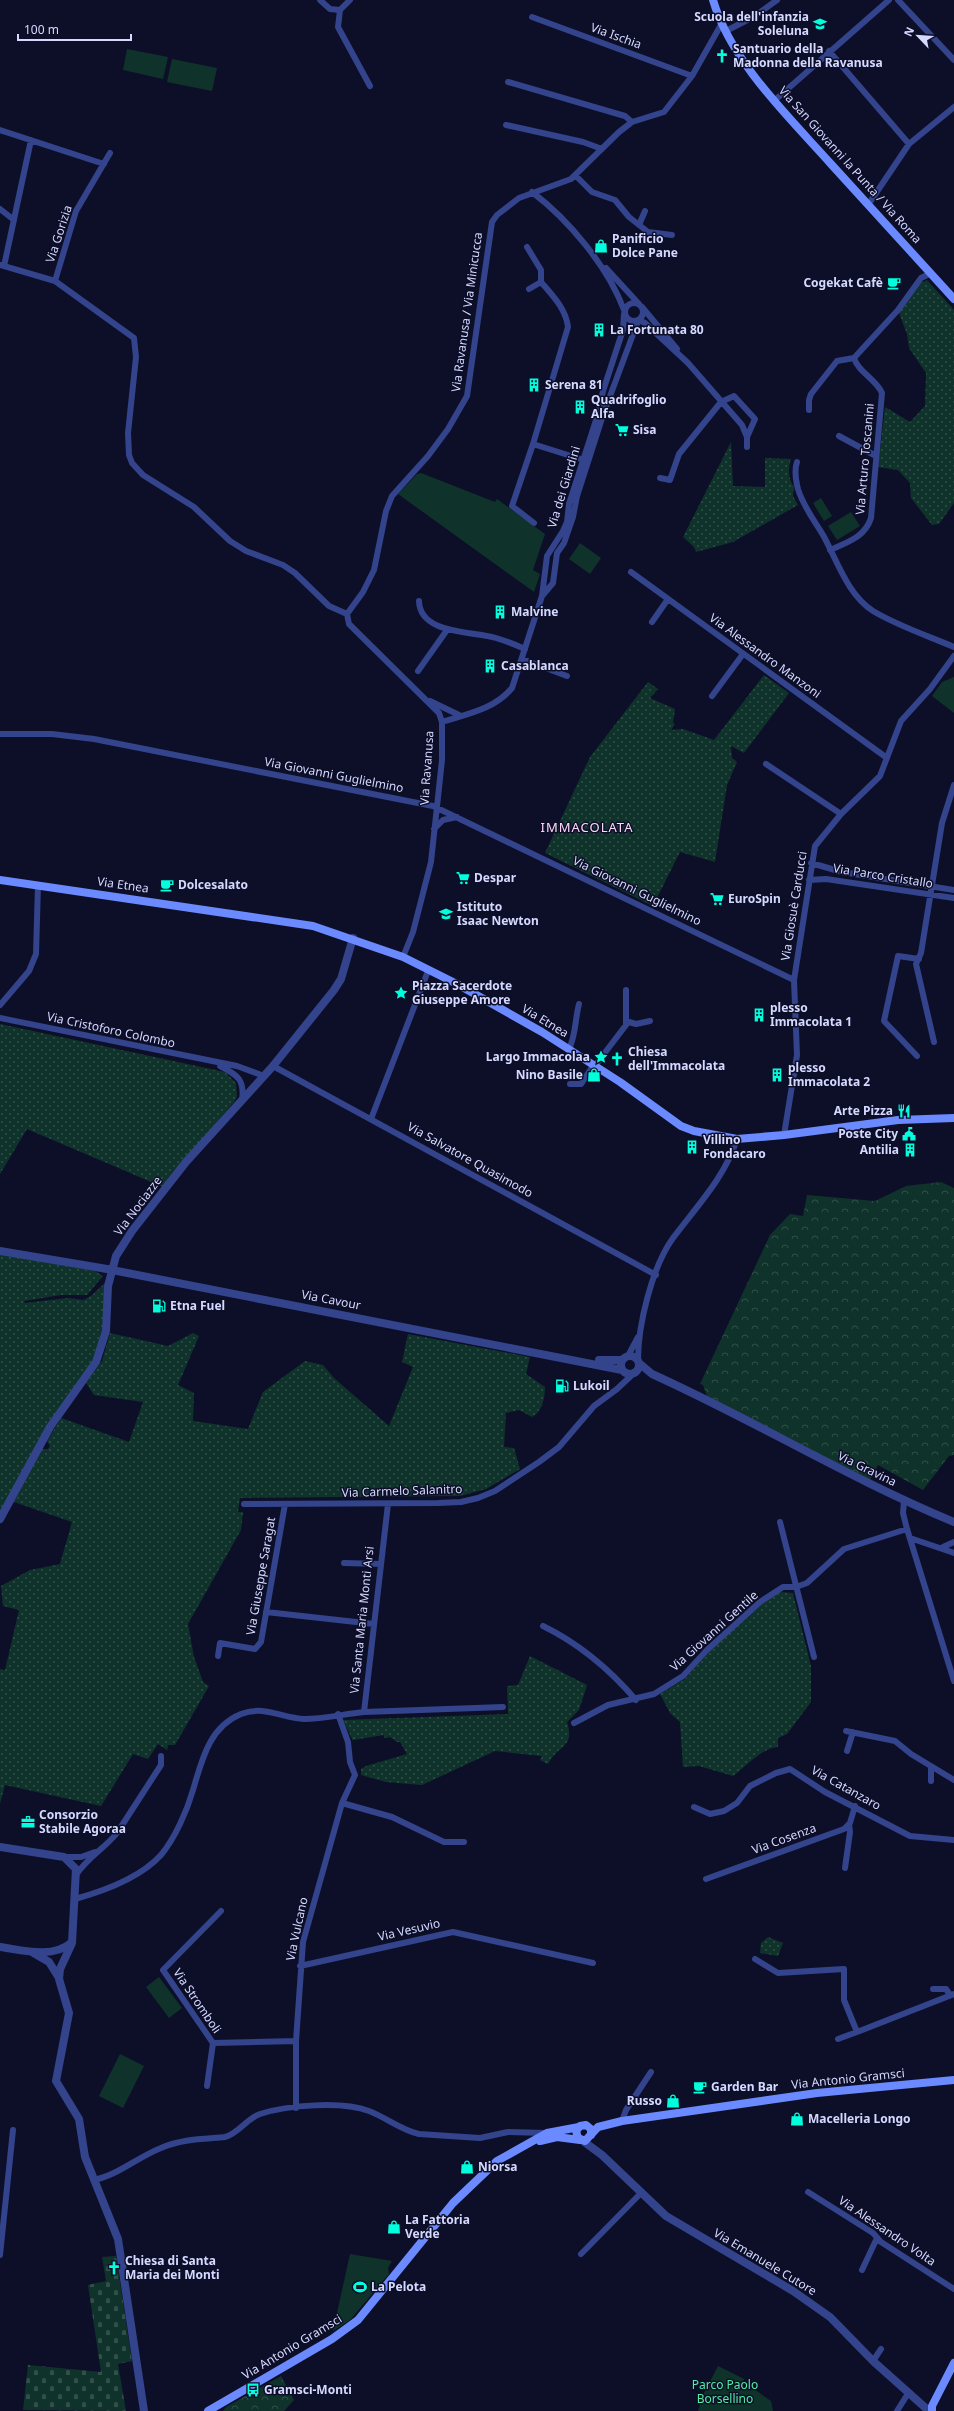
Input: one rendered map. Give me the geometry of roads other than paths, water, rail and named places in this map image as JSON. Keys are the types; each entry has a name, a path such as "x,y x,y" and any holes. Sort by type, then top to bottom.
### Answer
{"main road":[{"path":"713,0 726,31"},
{"name":"Via San Giovanni la Punta / Via Roma","path":"726,31 747,65 775,100 868,205 954,298"},
{"name":"Via Etnea","path":"0,880 313,926 353,938 403,957 428,971 457,984 569,1049 620,1082 681,1126 709,1135 737,1138 784,1135 898,1120 954,1118"},
{"name":"Via Antonio Gramsci","path":"210,2410 332,2338 358,2320 467,2187 497,2161 547,2133 582,2126 602,2125 817,2093 954,2080"},
{"path":"525,2144 557,2138 588,2140 595,2129 602,2125"},
{"path":"582,2140 576,2134 582,2126 590,2128 591,2135"},
{"path":"932,2411 932,2406 954,2363"}],"street":[{"path":"320,0 330,9 340,10"},
{"path":"350,0 340,10 338,27 370,86"},
{"path":"726,31 755,16 777,0"},
{"path":"775,100 829,51 889,0"},
{"path":"898,0 954,60"},
{"name":"Via Ischia","path":"532,17 692,76"},
{"name":"Via Ravanusa / Via Minicucca","path":"347,614 363,592 374,570 386,511 392,496 432,451 448,429 467,396 492,222 510,204 532,192 564,182 575,176 619,132 632,122 664,112 692,76 722,23"},
{"path":"829,51 909,144"},
{"path":"508,82 625,116 632,122"},
{"path":"868,205 909,144 954,107"},
{"path":"506,125 583,142 602,149"},
{"path":"0,130 104,164"},
{"path":"31,140 14,220 2,265 55,281 135,341 136,357 128,433 129,455 138,471 194,507 220,532 246,551 277,563 296,573 329,606 347,614"},
{"name":"Via Gorizia","path":"55,281 76,211 110,153"},
{"path":"575,176 592,192 614,200 648,232 672,235"},
{"path":"532,192 555,211 597,261 662,329 688,363 742,425 747,437 747,448"},
{"path":"0,210 14,220"},
{"path":"639,225 645,211"},
{"path":"527,247 541,270 541,282 567,317 568,327 533,444 512,506 534,523"},
{"path":"597,261 619,296 624,312 629,320 646,322 688,363"},
{"path":"809,410 809,400 811,394 837,361 854,358 898,310 921,278 930,273"},
{"path":"529,288 541,282"},
{"path":"624,312 630,303 640,305"},
{"path":"638,320 643,313 640,305"},
{"name":"Via dei Giardini","path":"586,460 623,330 624,312"},
{"name":"Via dei Giardini","path":"542,596 553,583 557,553 564,543 567,528 568,504 638,320"},
{"name":"Via Arturo Toscanini","path":"830,550 863,534 868,528 871,518 882,393 879,385 857,364 854,358"},
{"path":"660,478 670,480 680,454 721,402 734,396 755,419 747,437"},
{"path":"839,436 876,456"},
{"path":"533,444 586,460"},
{"path":"797,462 795,467 798,488 804,505 847,582 873,611 954,647"},
{"name":"Via dei Giardini","path":"442,722 486,708 505,696 512,688 542,596 547,556 567,528"},
{"name":"Via Alessandro Manzoni","path":"631,572 887,758"},
{"path":"652,622 668,599"},
{"path":"419,601 419,608 430,620 447,630 496,637 525,649"},
{"name":"Via Ravanusa","path":"347,614 349,624 439,713 442,722 442,760 431,862 413,932 403,957"},
{"path":"418,671 447,630"},
{"path":"712,696 743,654"},
{"name":"Via Giosuè Carducci","path":"784,1135 797,1055 794,980 811,863 815,846 841,814 880,776 901,721 930,689 954,656"},
{"path":"522,660 567,676"},
{"path":"424,698 461,716"},
{"name":"Via Giovanni Guglielmino","path":"0,734 52,734 94,739 436,808 458,817 794,980"},
{"path":"766,764 841,814"},
{"path":"934,1042 916,964 919,959 931,895 942,823 954,785"},
{"path":"434,829 447,818 458,817"},
{"name":"Via Parco Cristallo","path":"811,863 842,872 954,890"},
{"name":"Via Parco Cristallo","path":"809,880 826,879 954,898"},
{"path":"0,1005 29,971 36,954 38,886"},
{"name":"Via Nociazze","path":"0,1520 50,1427 96,1362 106,1331 111,1270 116,1256 132,1231 186,1162 273,1066 341,979 353,938"},
{"path":"917,1056 884,1021 898,956 919,959"},
{"path":"371,1118 386,1083 428,971"},
{"path":"626,990 626,1025"},
{"path":"569,1049 574,1038 575,1020 579,1004"},
{"name":"Via Cristoforo Colombo","path":"0,1018 217,1064 244,1068 264,1076"},
{"path":"570,1084 581,1084 629,1022 636,1024 650,1021"},
{"path":"217,1064 239,1078 244,1088 242,1101"},
{"name":"Via Salvatore Quasimodo","path":"273,1066 371,1118 656,1275"},
{"path":"244,1088 254,1088"},
{"path":"635,1373 639,1362 646,1305 656,1275 672,1239 724,1170 737,1138"},
{"path":"0,1250 111,1270"},
{"name":"Via Cavour","path":"111,1270 117,1267 154,1278 503,1345 532,1353 622,1371 652,1374"},
{"path":"618,1389 625,1358 642,1328"},
{"name":"Via Cavour","path":"503,1345 532,1348 603,1361 625,1358"},
{"path":"625,1358 634,1356 652,1374"},
{"name":"Via Carmelo Salanitro","path":"244,1504 388,1504 461,1502 495,1491 550,1455 566,1440 594,1406 618,1389 635,1373"},
{"name":"Via Gravina","path":"652,1374 904,1501 903,1513 907,1529 954,1681"},
{"path":"904,1501 954,1522"},
{"name":"Via Giuseppe Saragat","path":"218,1656 220,1643 255,1648 259,1646 285,1504"},
{"name":"Via Santa Maria Monti Arsi","path":"75,1899 131,1877 161,1854 174,1834 187,1805 202,1756 216,1734 232,1719 248,1712 260,1711 302,1719 364,1712 388,1504"},
{"path":"780,1522 814,1657"},
{"name":"Via Giovanni Gentile","path":"574,1723 608,1706 636,1700 654,1694 683,1676 707,1650 760,1602 783,1587 796,1587 807,1583 844,1549 907,1529"},
{"path":"910,1538 943,1547 954,1553"},
{"path":"943,1547 954,1542"},
{"path":"344,1563 381,1564"},
{"path":"266,1612 374,1624"},
{"path":"543,1626 562,1636 597,1662 636,1700"},
{"path":"364,1712 503,1707"},
{"name":"Via Vulcano","path":"296,2108 296,2041 300,1966 303,1942 342,1803 355,1775 350,1762 348,1742 338,1714"},
{"path":"846,1731 895,1741 931,1767 954,1780"},
{"path":"847,1751 853,1732"},
{"path":"76,1875 84,1864 117,1833 161,1765 161,1756"},
{"path":"931,1767 931,1781"},
{"name":"Via Catanzaro","path":"694,1807 710,1814 724,1811 737,1803 750,1786 786,1769 794,1770 820,1789 910,1836 954,1840"},
{"path":"342,1803 392,1817 444,1842 464,1842"},
{"path":"845,1868 850,1837 849,1824 855,1806"},
{"name":"Via Cosenza","path":"706,1879 789,1847 827,1836 844,1829 849,1824"},
{"path":"0,1847 64,1857 81,1857 103,1847"},
{"path":"59,1979 62,1961 72,1943 76,1875 73,1865 64,1857"},
{"name":"Via Stromboli","path":"221,1911 163,1970 209,2040 213,2043 296,2041"},
{"name":"Via Vesuvio","path":"300,1966 453,1932 592,1963"},
{"path":"0,1947 30,1951 56,1951 72,1943"},
{"path":"30,1951 49,1962 59,1979 69,2013 56,2081 79,2119 83,2148 94,2180 118,2239 144,2411"},
{"path":"755,1959 778,1973 844,1969 844,2000 857,2032"},
{"path":"933,1989 946,1990 952,1994"},
{"path":"838,2039 952,1994"},
{"path":"207,2086 213,2043"},
{"path":"622,2121 626,2110 651,2072"},
{"path":"94,2180 111,2176 128,2164 172,2143 229,2136 260,2114 296,2108 358,2108 377,2114 410,2132 419,2134 480,2138 508,2132 547,2133"},
{"path":"0,2255 13,2130"},
{"name":"Via Emanuele Cutore","path":"582,2140 602,2155 666,2216 819,2308 873,2361 929,2411"},
{"name":"Via Alessandro Volta","path":"808,2192 873,2233 877,2238 954,2289"},
{"path":"581,2254 641,2193"},
{"path":"862,2270 877,2238"},
{"path":"873,2361 881,2349"},
{"path":"897,2411 909,2392"},
{"path":"143,2401 149,2411"}],"place":[{"name":"Scuola dell'infanzia Soleluna","path":"820,24"},
{"name":"Santuario della Madonna della Ravanusa","path":"722,56"},
{"name":"Panificio Dolce Pane","path":"601,246"},
{"name":"Cogekat Cafè","path":"894,283"},
{"name":"La Fortunata 80","path":"599,330"},
{"name":"Serena 81","path":"534,385"},
{"name":"Quadrifoglio Alfa","path":"580,407"},
{"name":"Sisa","path":"622,430"},
{"name":"Malvine","path":"500,612"},
{"name":"Casablanca","path":"490,666"},
{"name":"Despar","path":"463,878"},
{"name":"Dolcesalato","path":"167,885"},
{"name":"EuroSpin","path":"717,899"},
{"name":"Istituto Isaac Newton","path":"446,914"},
{"name":"Piazza Sacerdote Giuseppe Amore","path":"401,993"},
{"name":"plesso Immacolata 1","path":"759,1015"},
{"name":"Largo Immacolaa","path":"601,1057"},
{"name":"Chiesa dell'Immacolata","path":"617,1059"},
{"name":"Nino Basile","path":"594,1075"},
{"name":"plesso Immacolata 2","path":"777,1075"},
{"name":"Arte Pizza","path":"904,1111"},
{"name":"Poste City","path":"909,1134"},
{"name":"Villino Fondacaro","path":"692,1147"},
{"name":"Antilia","path":"910,1150"},
{"name":"Etna Fuel","path":"159,1306"},
{"name":"Lukoil","path":"562,1386"},
{"name":"Consorzio Stabile Agoraa","path":"28,1822"},
{"name":"Garden Bar","path":"700,2087"},
{"name":"Russo","path":"673,2101"},
{"name":"Macelleria Longo","path":"797,2119"},
{"name":"Niorsa","path":"467,2167"},
{"name":"La Fattoria Verde","path":"394,2227"},
{"name":"Chiesa di Santa Maria dei Monti","path":"114,2268"},
{"name":"La Pelota","path":"360,2287"},
{"name":"Gramsci-Monti","path":"253,2390"}],"district":[{"name":"IMMACOLATA","path":"587,827"}],"park label":[{"name":"Parco Paolo Borsellino","path":"725,2392"}]}
